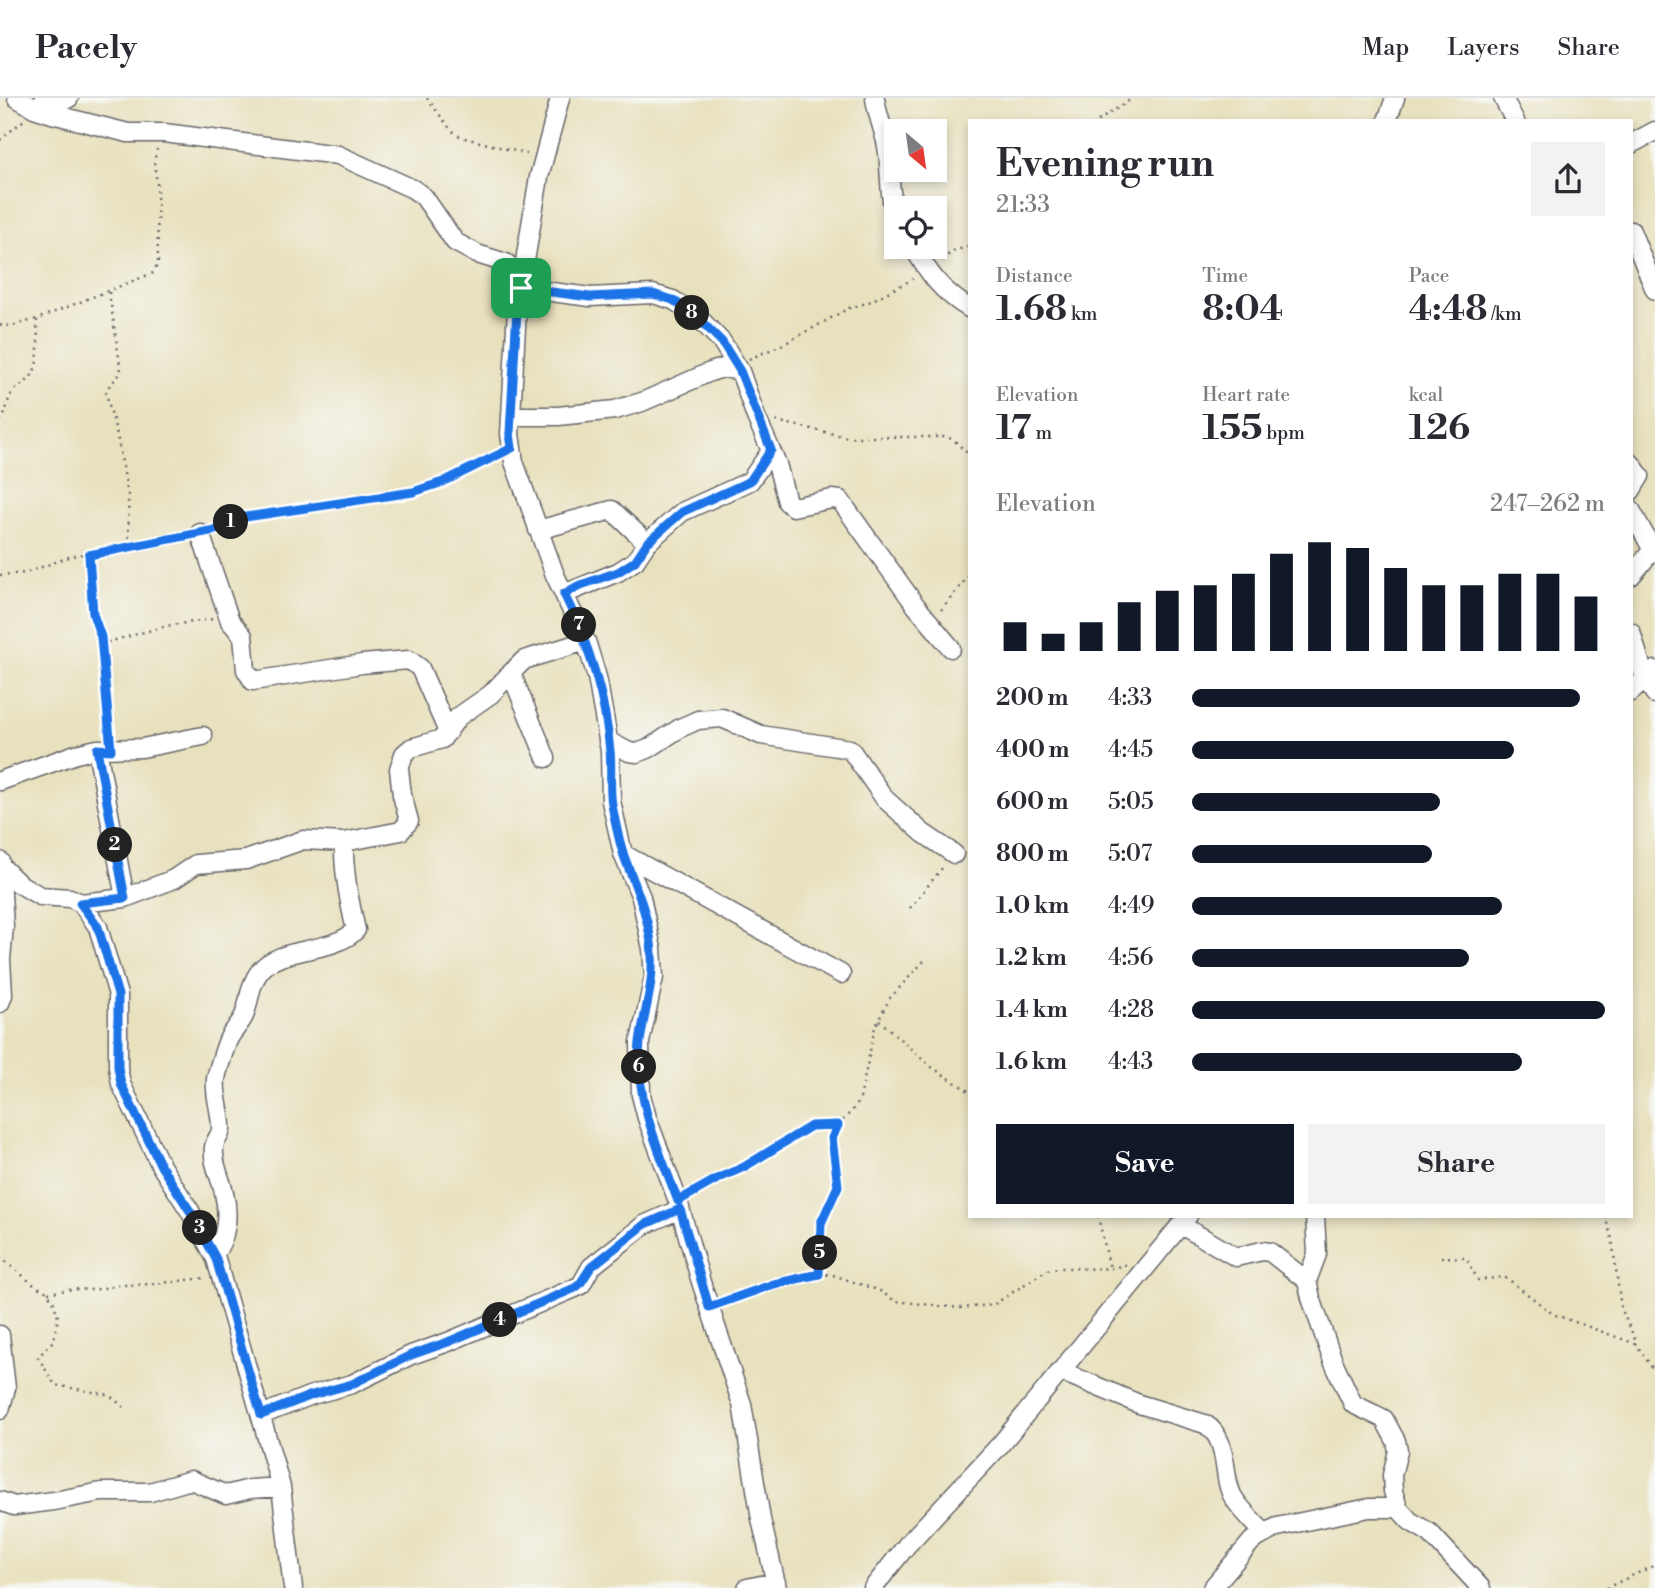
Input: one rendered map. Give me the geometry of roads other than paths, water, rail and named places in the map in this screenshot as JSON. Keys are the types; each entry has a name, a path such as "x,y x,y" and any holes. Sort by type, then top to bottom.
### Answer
{"street":[{"path":"17,98 34,108 60,103 69,98"},
{"path":"560,98 544,158 517,309 512,448 514,462 538,530 586,641 597,677 608,741 611,801 623,854 641,897 653,958 654,977 640,1042 641,1095 742,1404 761,1519 776,1585 747,1588"},
{"path":"875,98 887,143 891,196"},
{"path":"1388,119 1395,98"},
{"path":"1503,98 1514,119"},
{"path":"48,106 128,133 164,133 338,155 413,189 424,198 455,242 477,254 506,263 522,283 590,297 653,294 673,300 696,316 722,342 738,368 771,450 789,505 793,507 832,499 840,500 916,606 951,648"},
{"path":"1633,143 1655,131"},
{"path":"1633,236 1655,290"},
{"path":"921,259 947,294 968,308"},
{"path":"512,416 615,410 642,402 710,372 723,368 738,368"},
{"path":"564,594 578,586 618,572 635,561 647,543 682,512 750,481 771,450"},
{"path":"1633,466 1640,476 1633,488"},
{"path":"538,530 612,510 647,543"},
{"path":"1633,514 1651,547 1650,553 1633,574"},
{"path":"200,533 230,621 243,636 246,670 253,681 362,664 409,660 415,663 448,732"},
{"path":"1633,637 1652,681 1633,691"},
{"path":"80,903 125,898 174,879 196,864 246,860 303,840 344,842 401,831 408,821 399,769 401,759 411,748 439,741 458,717 491,694 524,660 586,641"},
{"path":"511,673 546,758"},
{"path":"608,741 629,752 637,752 648,749 680,728 698,720 722,718 761,735 850,749 885,799 923,833 954,854"},
{"path":"0,781 76,754 142,748 203,736"},
{"path":"104,750 125,898"},
{"path":"214,1254 224,1238 226,1221 225,1195 216,1171 214,1147 221,1127 216,1092 218,1070 228,1040 244,1015 258,972 267,962 331,944 354,932 344,842"},
{"path":"623,854 841,974"},
{"path":"0,864 18,883 40,897 70,898 80,903 98,927 118,995 118,1067 121,1084 161,1166 214,1254 281,1487 293,1588"},
{"path":"0,864 3,995 0,1003"},
{"path":"261,1415 312,1395 352,1384 411,1355 575,1288 591,1267 644,1225 679,1205"},
{"path":"1315,1218 1317,1254 1307,1280 1311,1298 1333,1361 1353,1404 1384,1419 1396,1441 1398,1451 1392,1483 1398,1508 1410,1521 1430,1533 1481,1588"},
{"path":"873,1588 907,1545 1000,1445 1185,1220 1236,1257 1262,1251 1270,1252 1307,1280"},
{"path":"0,1335 6,1388 0,1410"},
{"path":"1060,1371 1139,1404 1212,1428 1218,1438 1235,1500 1265,1534"},
{"path":"0,1502 14,1506 101,1492 150,1492 191,1480 226,1495 250,1489 281,1487"},
{"path":"1212,1588 1252,1541 1277,1527 1369,1507 1398,1508"}]}
